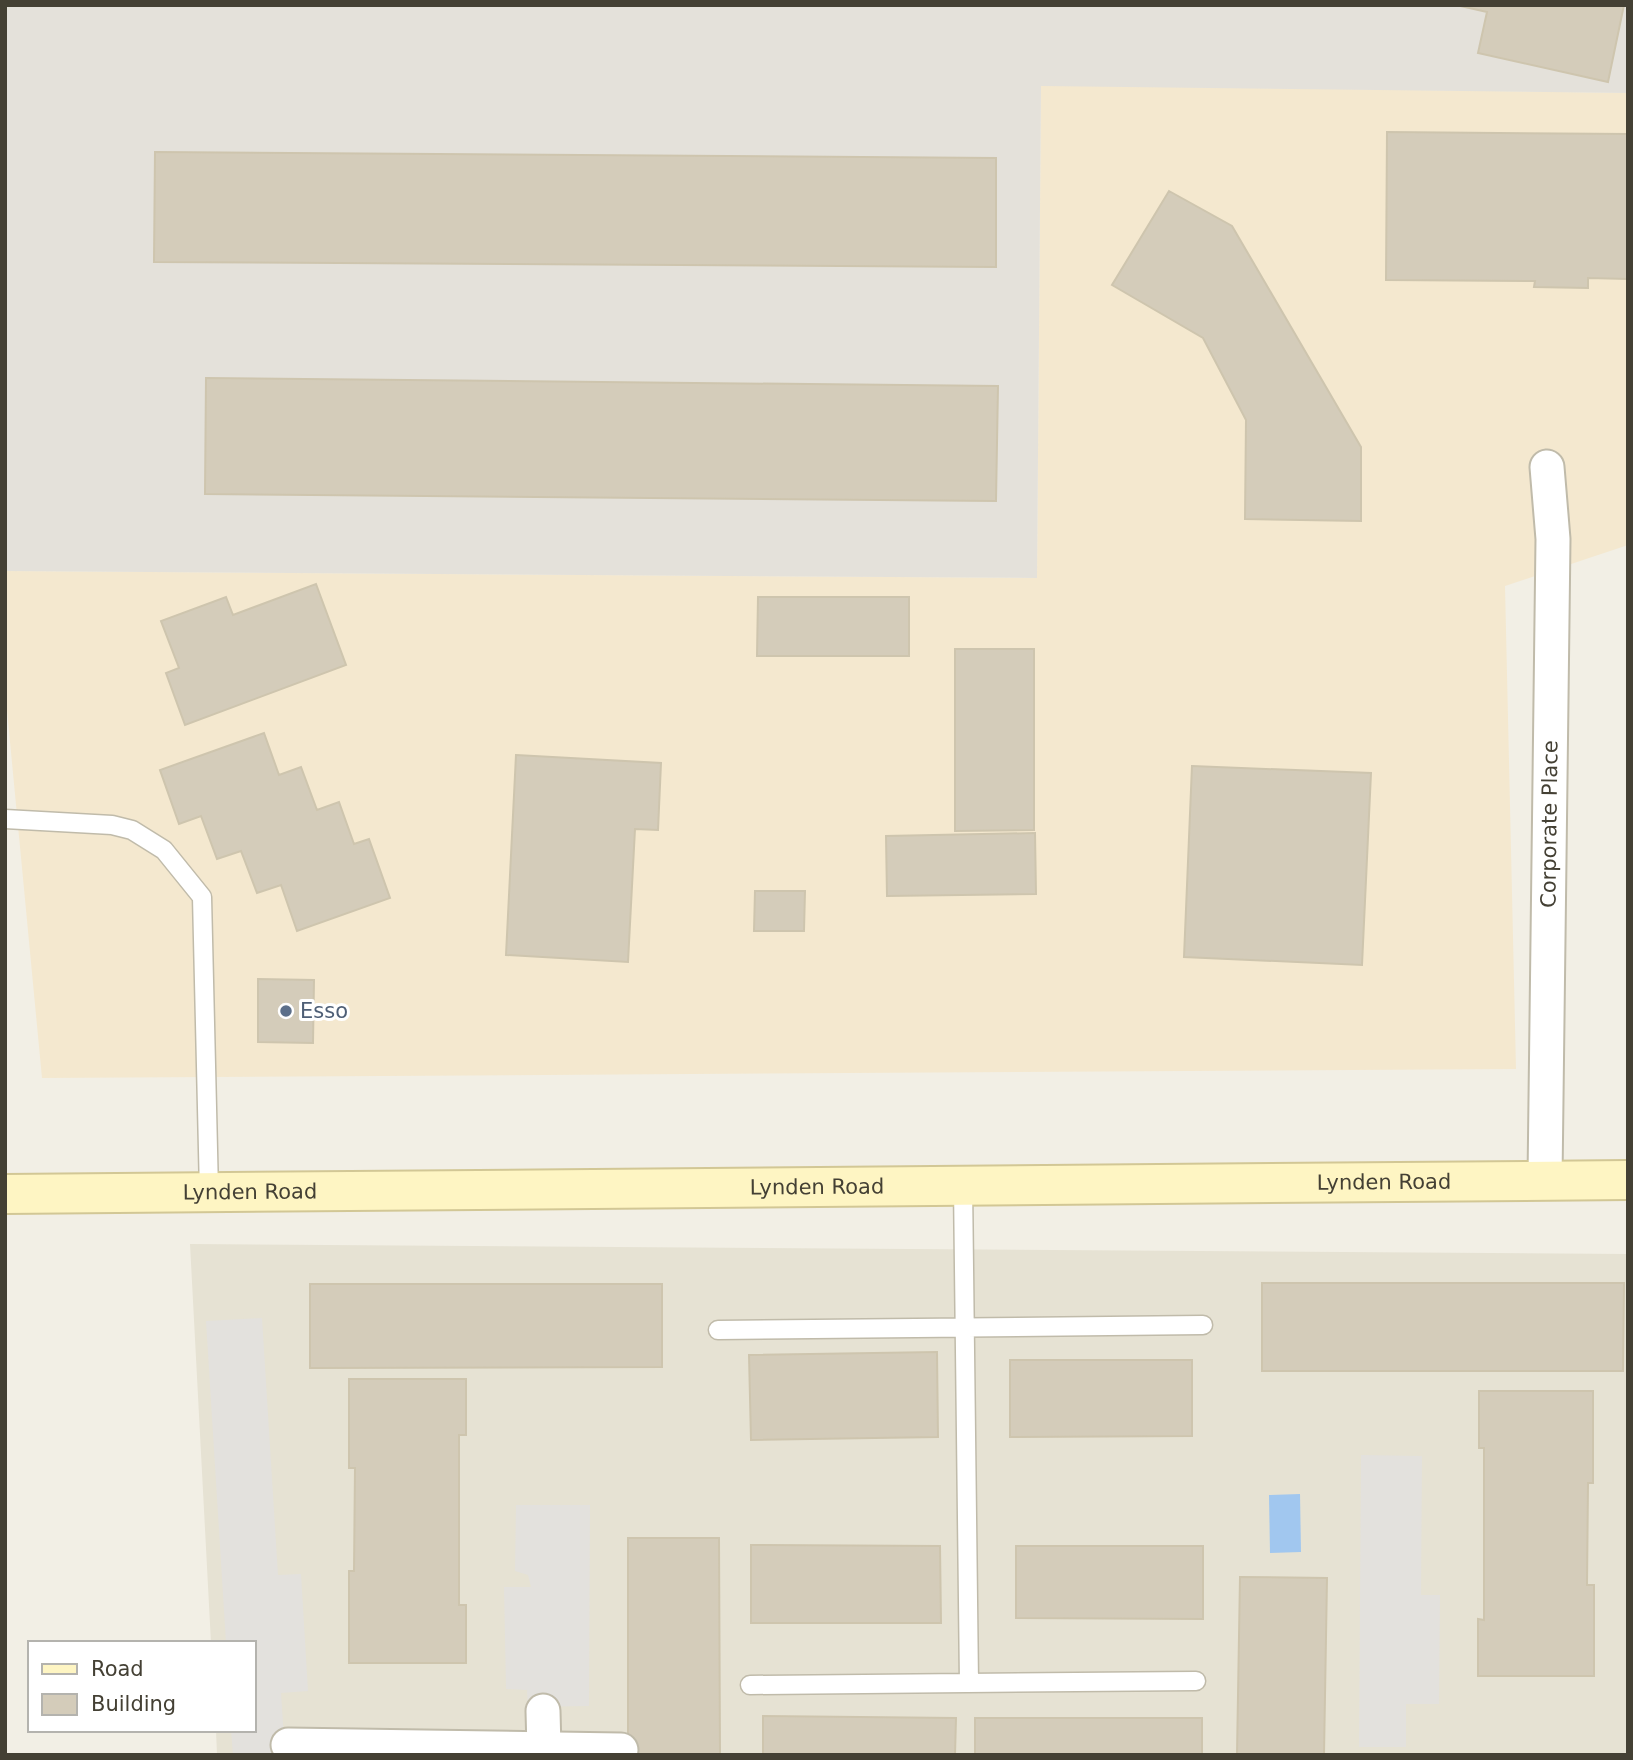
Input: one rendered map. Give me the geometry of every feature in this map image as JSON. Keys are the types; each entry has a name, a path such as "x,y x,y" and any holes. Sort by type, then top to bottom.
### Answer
{"main road":[{"name":"Lynden Road","path":"5,1194 1628,1180"}],"street":[{"name":"Corporate Place","path":"1545,1180 1553,539 1547,467"},
{"path":"543,1711 544,1749"},
{"path":"288,1745 621,1750"}],"lane":[{"path":"5,819 112,825 132,830 164,850 202,897 209,1192"},
{"path":"963,1185 969,1684"},
{"path":"718,1331 1203,1325"},
{"path":"750,1685 1196,1681"}],"shaded area":[{"path":"5,5 1628,5 1628,93 1041,86 1037,578 5,571"},
{"path":"1041,85 1628,93 1628,545 1505,586 1516,1069 42,1078 5,689 5,571 1037,578"},
{"path":"190,1244 1628,1254 1628,1755 217,1755 216,1732 256,1732 256,1641 211,1641"},
{"path":"262,1318 278,1575 301,1574 308,1691 281,1693 285,1755 233,1755 231,1732 256,1732 256,1641 226,1641 206,1321"},
{"path":"1361,1455 1422,1456 1421,1595 1440,1595 1439,1704 1406,1704 1406,1747 1359,1747"},
{"path":"516,1505 590,1505 589,1706 528,1707 527,1690 506,1689 504,1587 531,1587 528,1575 515,1571"}],"water":[{"path":"1300,1494 1301,1552 1270,1553 1269,1495"}],"building":[{"path":"1456,5 1624,5 1608,82 1478,53 1487,12"},
{"path":"1387,132 1628,134 1628,279 1588,278 1588,288 1534,287 1535,281 1386,280"},
{"path":"155,152 996,158 996,267 154,262"},
{"path":"1169,191 1232,226 1361,447 1361,521 1245,519 1246,420 1203,338 1112,285"},
{"path":"206,378 998,386 996,501 205,494"},
{"path":"316,584 346,665 185,725 166,673 179,668 161,621 226,597 233,615"},
{"path":"758,597 909,597 909,656 757,656"},
{"path":"955,649 1034,649 1034,830 955,831"},
{"path":"264,733 279,775 301,767 317,810 339,802 354,844 369,839 390,898 297,931 281,885 257,893 241,851 217,859 201,816 179,824 160,770"},
{"path":"516,755 661,763 658,830 635,829 628,962 506,955"},
{"path":"1192,766 1371,773 1362,965 1184,957"},
{"path":"1035,833 1036,894 887,896 886,836"},
{"path":"755,891 805,891 804,931 754,931"},
{"name":"Esso","path":"258,979 314,980 313,1043 258,1042"},
{"path":"1262,1283 1624,1283 1623,1371 1262,1371"},
{"path":"310,1284 662,1284 662,1367 310,1368"},
{"path":"937,1352 938,1437 751,1440 749,1355"},
{"path":"1010,1360 1192,1360 1192,1436 1010,1437"},
{"path":"349,1379 466,1379 466,1435 459,1435 459,1605 466,1605 466,1663 349,1663 349,1571 354,1571 355,1468 349,1468"},
{"path":"1479,1391 1593,1391 1593,1483 1588,1483 1587,1585 1594,1585 1594,1676 1478,1676 1478,1619 1484,1620 1484,1448 1479,1448"},
{"path":"628,1538 719,1538 720,1755 628,1755"},
{"path":"751,1545 940,1546 941,1623 751,1623"},
{"path":"1016,1546 1203,1546 1203,1619 1016,1618"},
{"path":"1240,1577 1327,1578 1324,1755 1237,1755"},
{"path":"763,1716 956,1718 955,1755 763,1755"},
{"path":"975,1718 1202,1718 1202,1755 975,1755"}],"place":[{"name":"Esso","path":"286,1011"}]}
